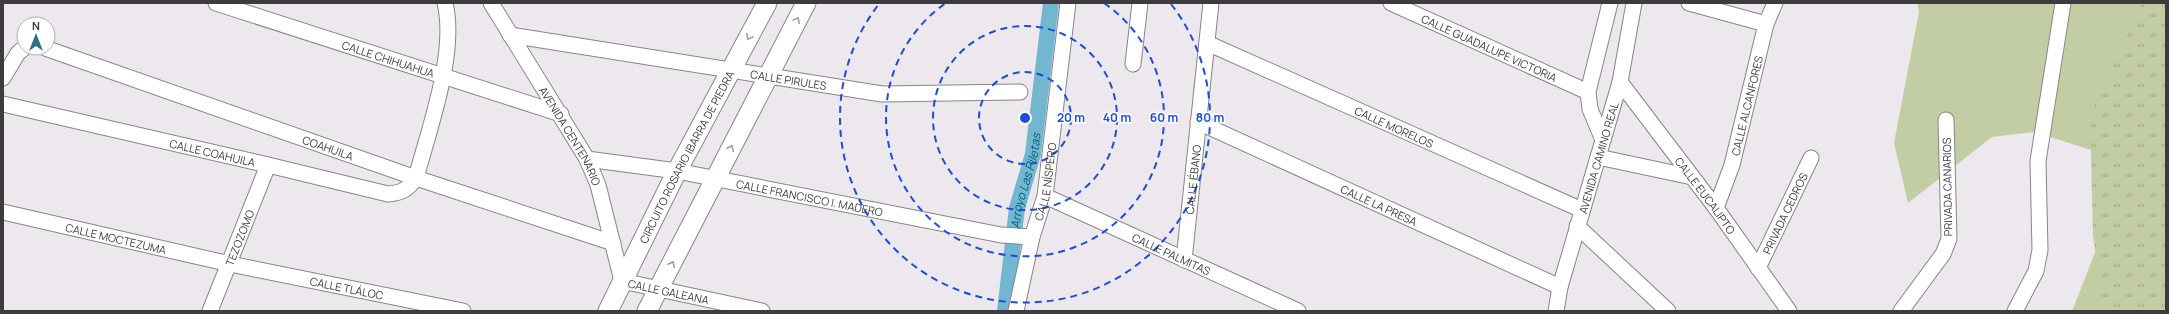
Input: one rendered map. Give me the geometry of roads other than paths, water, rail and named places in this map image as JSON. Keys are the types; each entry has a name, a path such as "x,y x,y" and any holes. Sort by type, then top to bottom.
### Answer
{"main road":[{"name":"CIRCUITO ROSARIO IBARRA DE PIEDRA","path":"608,311 677,171 767,3"},
{"path":"647,311 806,3"}],"street":[{"name":"CALLE CHIHUAHUA","path":"216,3 561,114"},
{"path":"416,178 443,77 447,44 445,3"},
{"name":"AVENIDA CENTENARIO","path":"491,3 561,114 587,159 598,185 622,281"},
{"name":"CALLE NÍSPERO","path":"1016,311 1027,237 1045,196 1068,3"},
{"path":"1133,64 1140,3"},
{"name":"CALLE ÉBANO","path":"1184,260 1211,3"},
{"name":"CALLE GUADALUPE VICTORIA","path":"1391,3 1588,92"},
{"path":"1603,140 1590,109 1588,92 1610,3"},
{"name":"AVENIDA CAMINO REAL","path":"1556,311 1560,287 1577,226 1620,82 1634,3"},
{"path":"1689,3 1766,24"},
{"name":"CALLE ALCANFORES","path":"1716,208 1732,165 1766,24 1775,3"},
{"path":"2015,311 2036,270 2040,250 2038,161 2063,3"},
{"name":"CALLE PIRULES","path":"510,35 882,94 1020,92"},
{"name":"CALLE MORELOS","path":"1207,43 1582,210"},
{"name":"COAHUILA","path":"56,52 416,178 613,244"},
{"path":"3,78 16,56"},
{"name":"CALLE EUCALIPTO","path":"1620,82 1716,208 1788,311"},
{"name":"CALLE COAHUILA","path":"3,104 388,194 399,194 409,188 416,178"},
{"name":"PRIVADA CANARIOS","path":"1901,311 1943,254 1949,239 1946,120"},
{"name":"CALLE LA PRESA","path":"1198,122 1560,287"},
{"path":"1598,157 1692,177"},
{"name":"PRIVADA CEDROS","path":"1758,268 1812,158"},
{"name":"CALLE FRANCISCO I. MADERO","path":"587,159 677,171 1001,235 1027,237"},
{"name":"TEZOZOMO","path":"210,311 230,264 268,165"},
{"name":"CALLE PALMITAS","path":"1045,196 1298,311"},
{"name":"CALLE MOCTEZUMA","path":"3,212 230,264"},
{"path":"1577,226 1668,311"},
{"name":"CALLE TLÁLOC","path":"230,264 463,311"},
{"name":"CALLE GALEANA","path":"622,281 762,311"}],"waterway":[{"name":"Arroyo Las Piletas","path":"1005,311 1017,208 1033,154 1051,3"}]}
